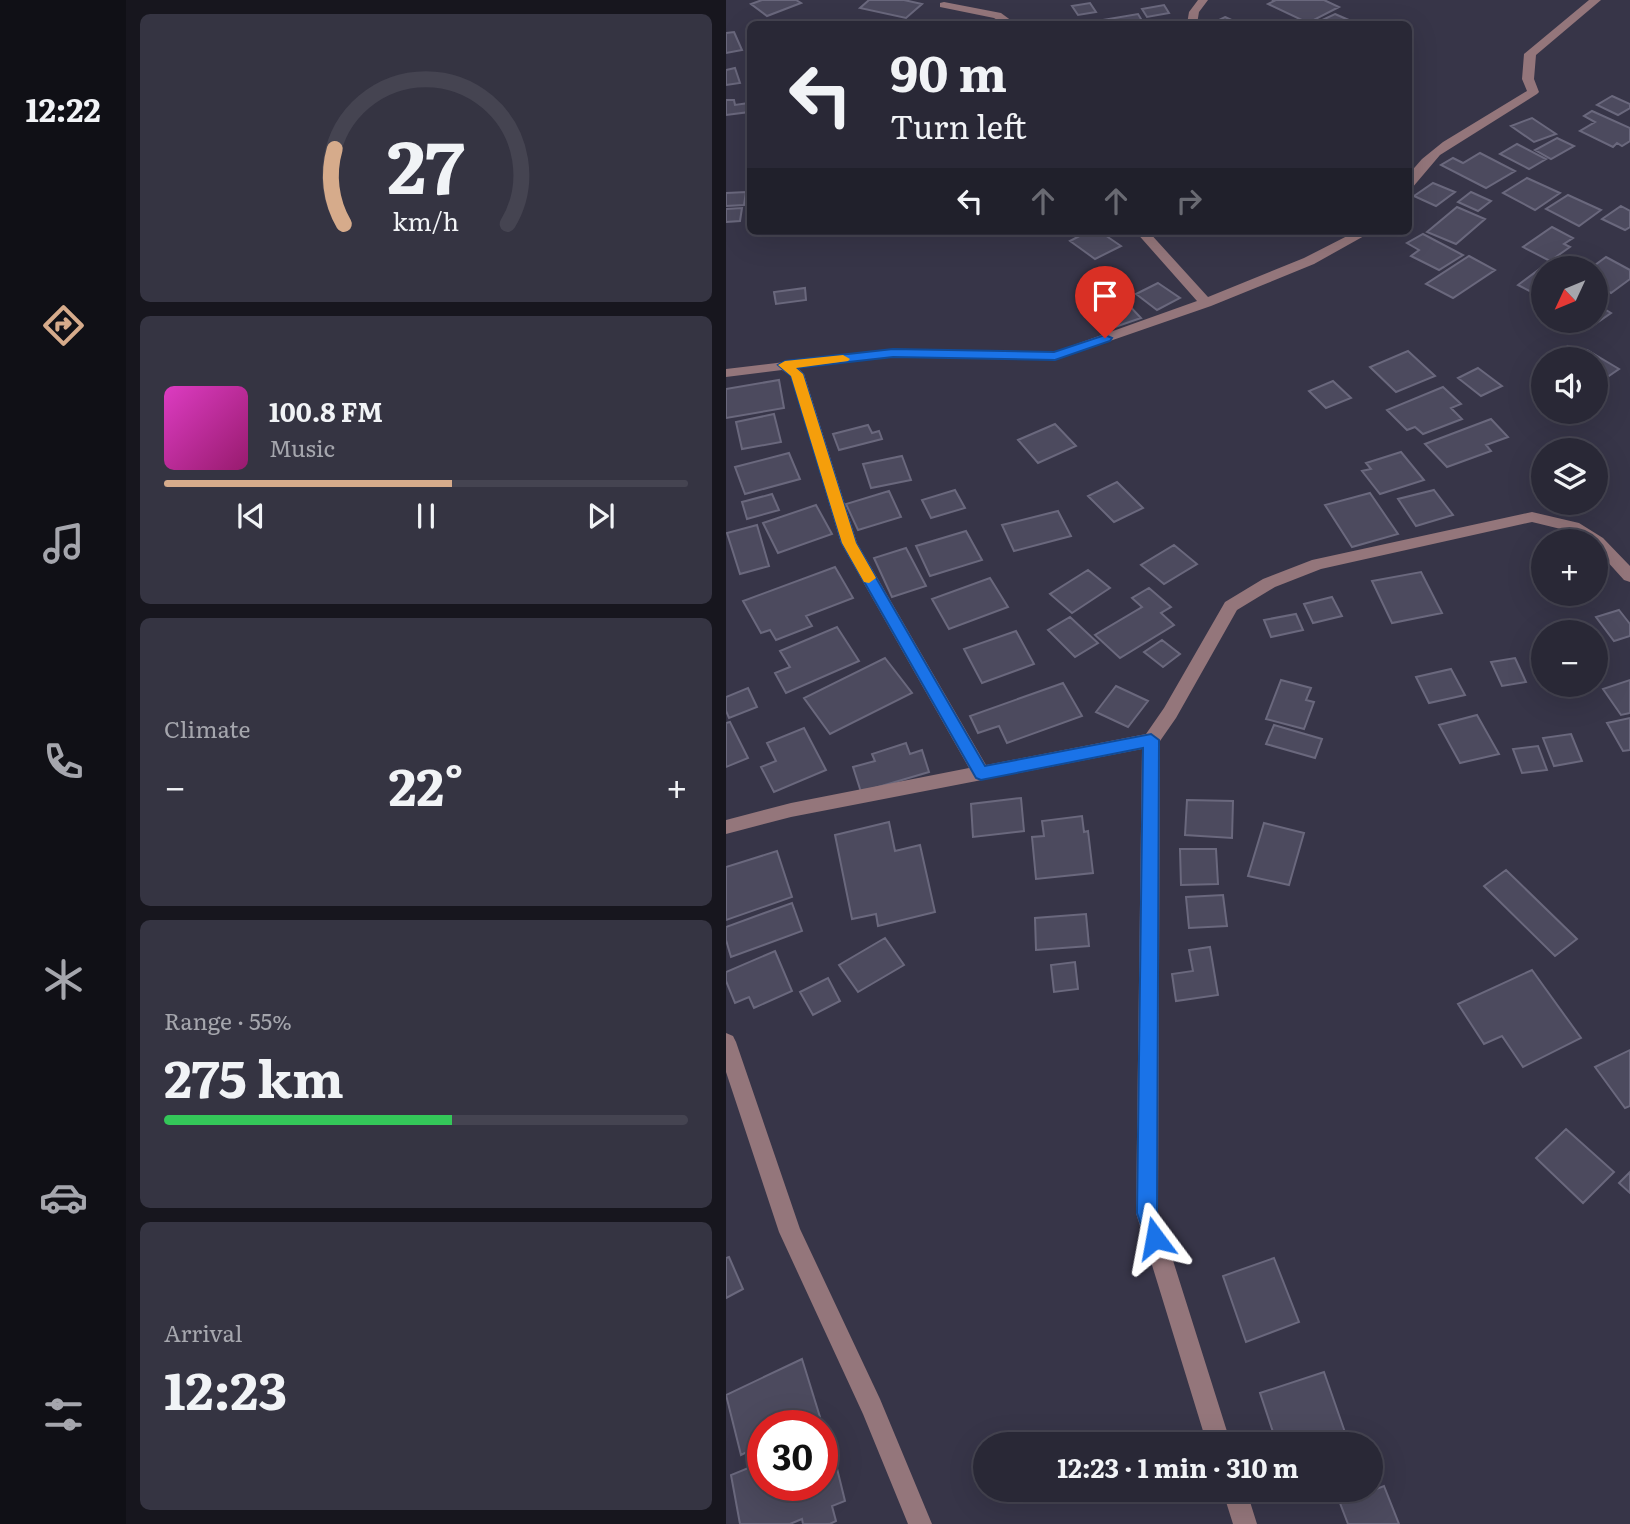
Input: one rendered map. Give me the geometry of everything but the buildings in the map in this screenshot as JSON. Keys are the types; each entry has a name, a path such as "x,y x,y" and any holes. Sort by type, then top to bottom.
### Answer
{"street":[{"path":"1192,21 1194,12 1203,0"},
{"path":"1412,178 1418,168 1450,140 1496,117 1533,92 1528,79 1530,54 1596,0"},
{"path":"944,5 997,15 1006,21"},
{"path":"1145,235 1206,303"},
{"path":"726,373 893,353 1055,356 1206,303 1309,261 1358,235"},
{"path":"785,365 797,374 849,543 981,773"},
{"path":"1216,1432 1147,1213 1151,740 1170,713 1231,606 1269,583 1318,565 1532,517 1574,527 1598,542 1630,576"},
{"path":"726,827 791,810 1151,740"},
{"path":"726,1042 790,1231 872,1407 920,1524"},
{"path":"1238,1502 1245,1524"}],"slow traffic":[{"path":"843,359 785,365 797,374 849,543 869,578"}],"route":[{"path":"1105,338 1055,356 893,353 785,365 797,374 849,543 981,773 1151,740 1147,1213 1155,1238"}]}
